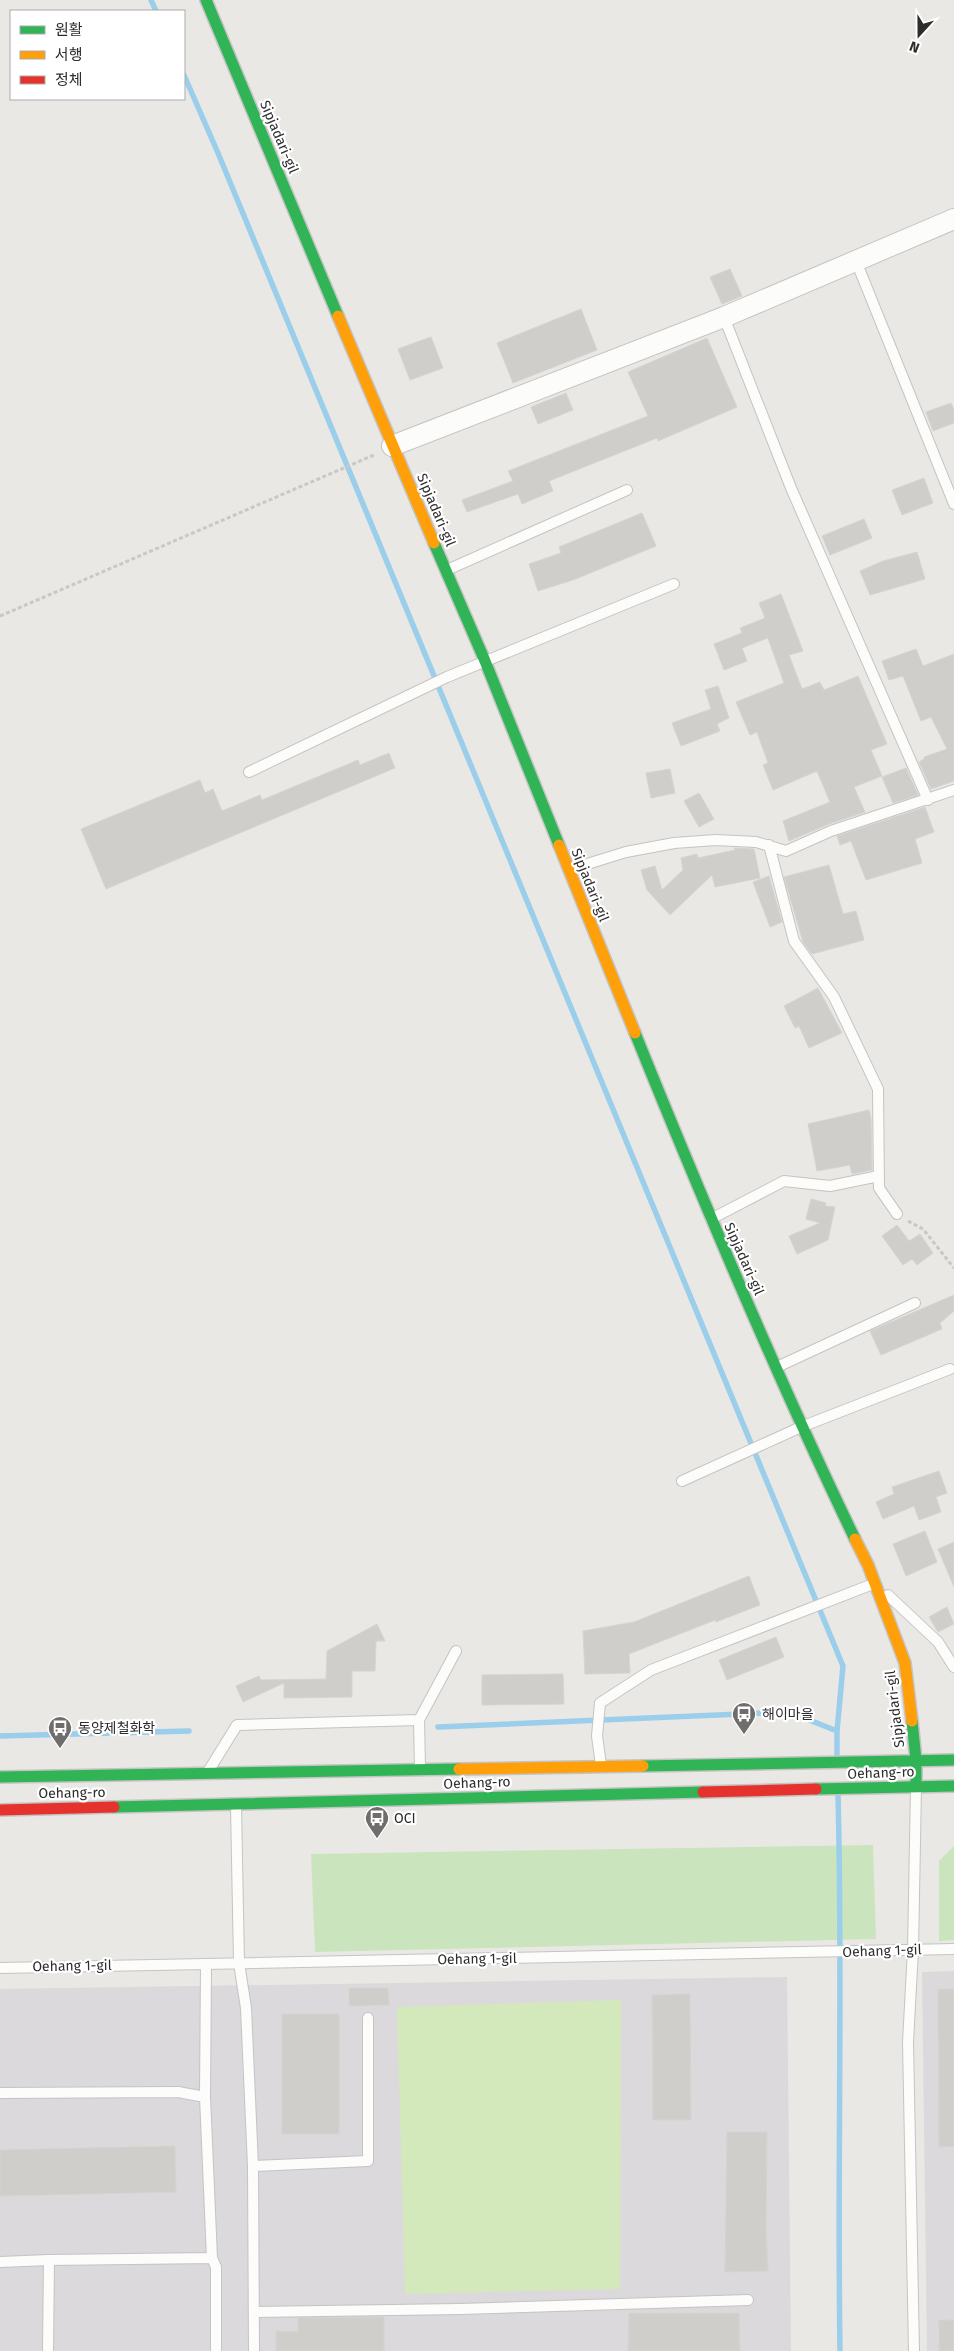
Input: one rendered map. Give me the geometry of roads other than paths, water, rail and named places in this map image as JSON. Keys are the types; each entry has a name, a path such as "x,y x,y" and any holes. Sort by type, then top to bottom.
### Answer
{"street":[{"name":"Sipjadari-gil","path":"206,0 392,446 485,661 710,1219 801,1427 868,1565 905,1663 916,1760 916,1786"},
{"path":"392,446 724,317 954,219"},
{"name":"Oehang-ro","path":"0,1777 954,1760"},
{"name":"Oehang-ro","path":"0,1810 954,1786"}],"lane":[{"path":"856,261 954,504"},
{"path":"724,317 791,488 928,800"},
{"path":"446,570 627,490"},
{"path":"249,772 447,677 674,584"},
{"path":"568,870 626,852 674,843 716,840 756,842 786,851 831,831 954,790"},
{"path":"768,845 794,941 834,997 878,1089 879,1188 897,1214"},
{"path":"710,1219 784,1180 830,1186 879,1176"},
{"path":"776,1367 915,1303"},
{"path":"682,1482 801,1427 950,1370"},
{"path":"601,1766 598,1736 600,1703 651,1670 875,1583 938,1642 954,1667"},
{"path":"420,1769 419,1720 456,1651"},
{"path":"207,1773 237,1725 419,1720"},
{"path":"914,2351 908,2042 913,1950 916,1786"},
{"path":"236,1805 239,1963 246,2008 253,2166 254,2351"},
{"name":"Oehang 1-gil","path":"0,1968 954,1949"},
{"path":"206,1964 205,2097 212,2258 216,2267 216,2351"},
{"path":"253,2166 368,2161 368,2018"},
{"path":"0,2093 178,2092 205,2097"},
{"path":"0,2262 212,2258"},
{"path":"48,2351 49,2260"},
{"path":"254,2312 460,2309 748,2300"}],"waterway":[{"path":"151,0 156,10"},
{"path":"185,77 218,153 843,1666 837,1731 837,1756"},
{"path":"438,1727 789,1712 837,1731"},
{"path":"0,1736 189,1731"},
{"path":"838,1795 840,2351"}],"place":[{"name":"해이마을","path":"744,1735"},
{"name":"동양제철화학","path":"60,1749"},
{"name":"OCI","path":"377,1839"}]}
